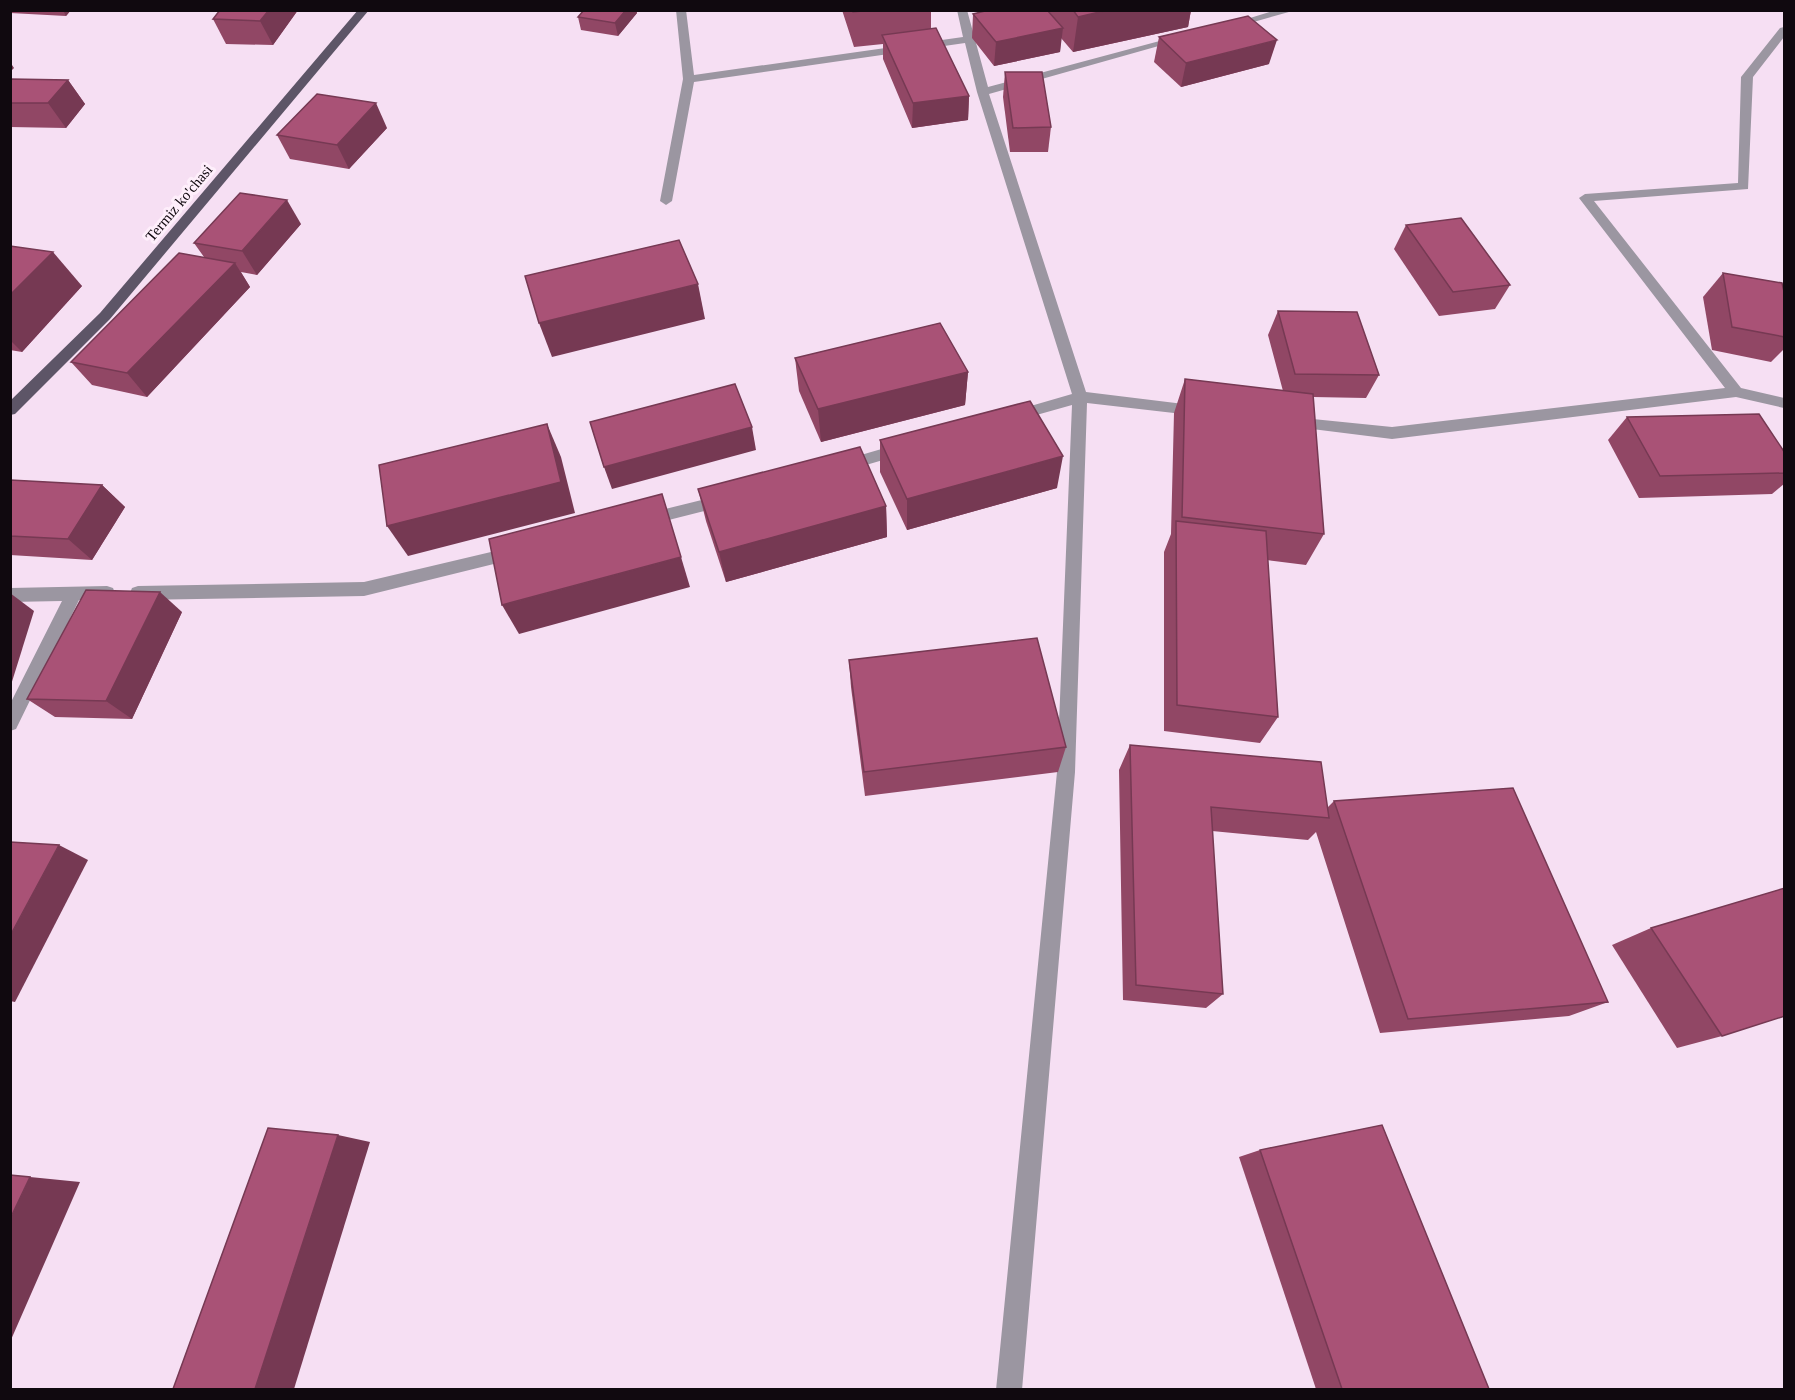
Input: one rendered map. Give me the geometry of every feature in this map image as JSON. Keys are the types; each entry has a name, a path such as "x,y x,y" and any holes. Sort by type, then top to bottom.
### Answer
{"main road":[{"name":"Termiz ko'chasi","path":"10,410 105,315 364,10"}],"street":[{"path":"666,201 689,79 681,10"},
{"path":"962,10 983,92 1080,397 1066,772 1009,1389"},
{"path":"1212,30 1291,10"},
{"path":"1736,392 1585,198 1744,186 1747,77 1785,30"},
{"path":"983,92 1190,36"},
{"path":"689,79 969,39"},
{"path":"1276,420 1392,433 1736,392 1785,403"},
{"path":"1001,420 1080,397 1219,413"},
{"path":"830,469 921,443"},
{"path":"626,525 740,496"},
{"path":"10,595 364,589 535,547"},
{"path":"10,723 74,594"}],"building":[{"path":"220,10 269,10 260,21 213,19"},
{"path":"584,10 626,10 615,23 578,17"},
{"path":"989,10 1047,10 1063,28 996,42 973,14"},
{"path":"1073,10 1108,10 1078,17"},
{"path":"1248,16 1277,40 1186,63 1159,37"},
{"path":"936,28 969,96 913,103 882,35"},
{"path":"1005,72 1042,72 1051,127 1013,128"},
{"path":"10,79 68,80 48,103 10,103"},
{"path":"317,94 376,103 337,145 277,135"},
{"path":"240,193 287,200 242,251 194,243"},
{"path":"1461,218 1510,285 1453,292 1406,225"},
{"path":"679,240 698,284 539,323 525,276"},
{"path":"10,246 53,252 10,295"},
{"path":"179,253 235,263 127,373 71,362"},
{"path":"1723,273 1782,283 1785,296 1785,337 1732,327"},
{"path":"1278,311 1357,312 1379,375 1295,374"},
{"path":"940,323 968,372 818,409 795,358"},
{"path":"1185,379 1313,394 1324,534 1182,517"},
{"path":"735,384 752,427 604,467 590,422"},
{"path":"1030,401 1063,456 907,499 880,440"},
{"path":"1759,414 1785,453 1785,473 1660,476 1627,417"},
{"path":"547,424 561,482 387,526 379,465"},
{"path":"860,447 886,506 719,552 698,489"},
{"path":"10,480 102,485 68,539 10,536"},
{"path":"662,494 681,557 502,605 489,539"},
{"path":"1176,521 1266,531 1278,717 1177,705"},
{"path":"86,590 160,592 106,701 27,699"},
{"path":"1037,638 1066,747 864,772 849,660"},
{"path":"1130,745 1321,762 1329,818 1211,807 1223,994 1136,985"},
{"path":"1513,788 1608,1002 1408,1019 1334,801"},
{"path":"10,842 59,845 10,936"},
{"path":"1785,888 1785,1016 1722,1036 1651,928"},
{"path":"1382,1125 1489,1389 1342,1389 1260,1150"},
{"path":"268,1128 338,1135 255,1389 173,1389"},
{"path":"10,1175 30,1177 10,1219"}]}
